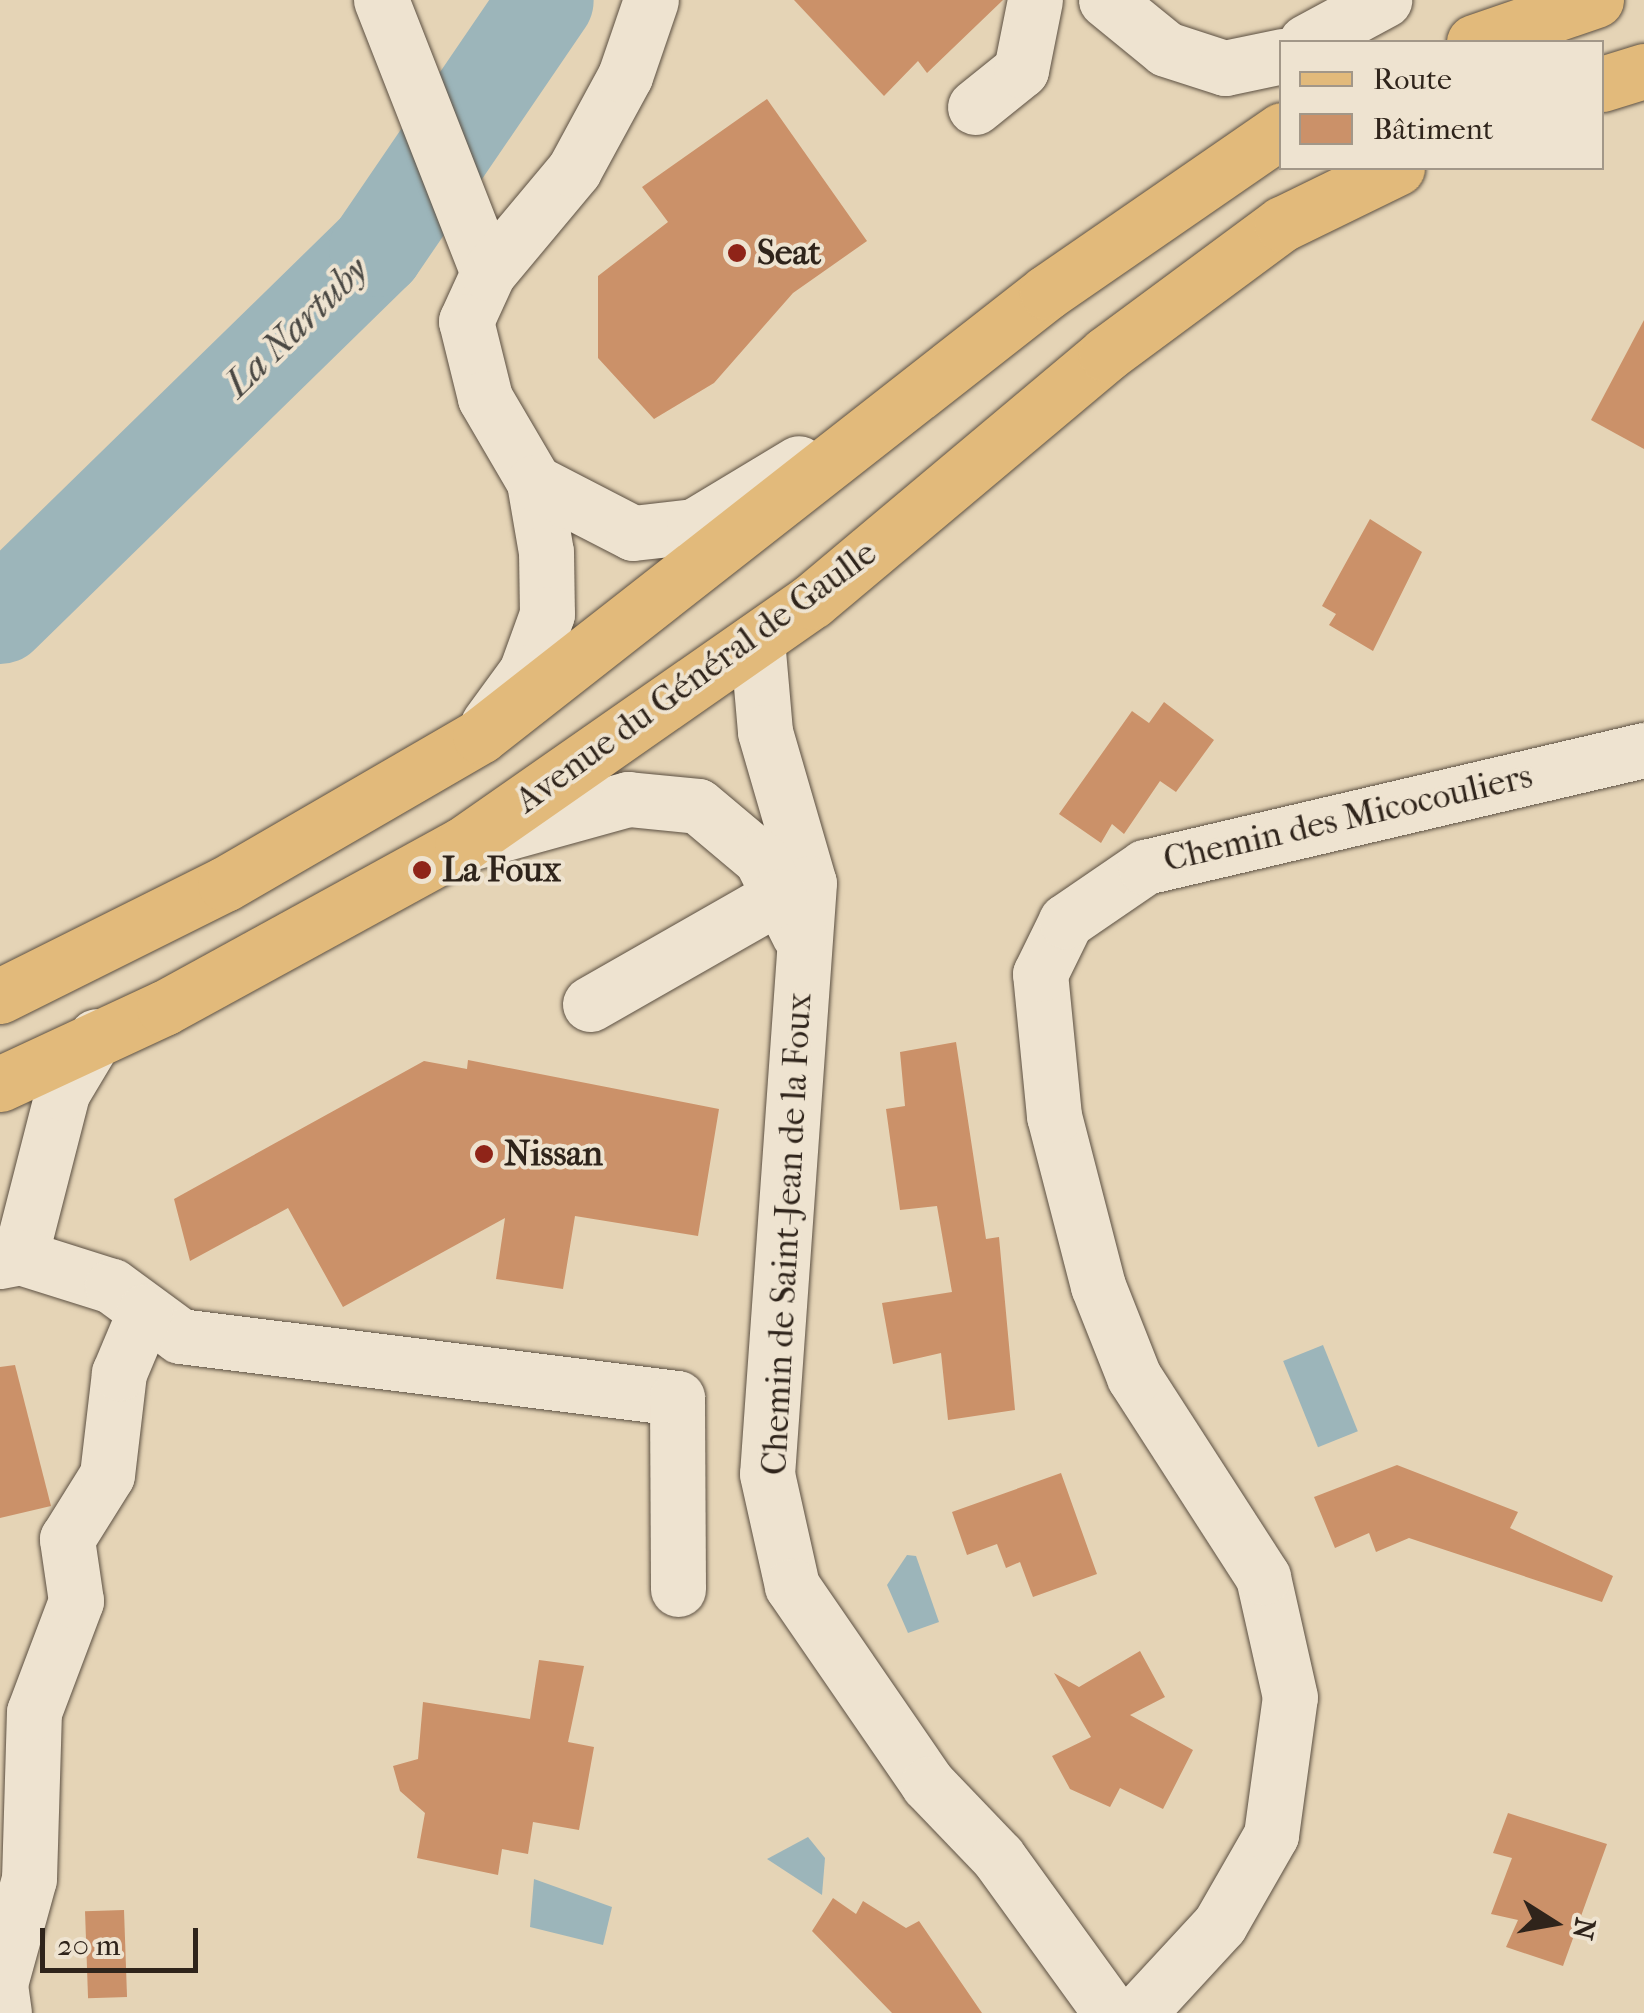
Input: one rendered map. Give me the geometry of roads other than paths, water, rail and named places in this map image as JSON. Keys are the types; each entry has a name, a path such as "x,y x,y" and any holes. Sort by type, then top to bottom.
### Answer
{"main road":[{"path":"1480,40 1596,0"},
{"path":"1604,83 1644,71"},
{"path":"0,996 225,884 480,736 960,366 1047,292 1279,132"},
{"name":"Avenue du Général de Gaulle","path":"0,1084 462,844 758,640 1138,330 1282,224 1393,170"}],"street":[{"path":"480,256 574,170 625,76 652,0"},
{"path":"975,107 1021,70 1035,0"},
{"path":"1106,0 1166,48 1224,68 1279,57"},
{"path":"1310,40 1384,0"},
{"path":"402,29 480,256 466,321 485,398 534,482 547,614 526,672 480,736"},
{"path":"534,482 633,533 694,526 960,366"},
{"name":"Chemin de Saint-Jean de la Foux","path":"758,640 765,732 809,883 767,1474 792,1586 928,1784 998,1857 1111,2013"},
{"name":"Chemin des Micocouliers","path":"1138,2013 1220,1924 1271,1835 1290,1696 1263,1578 1134,1377 1098,1286 1054,1116 1040,974 1066,921 1145,866 1644,750"},
{"name":"Chemin de Saint-Jean de la Foux","path":"462,844 628,799 664,798 698,806 730,827 761,858 804,947"},
{"path":"590,1004 779,896"},
{"path":"96,1036 62,1093 10,1259 112,1286 180,1336 677,1398 678,1589"},
{"path":"4,2013 0,1984 29,1879 34,1712 76,1601 67,1539 107,1475 119,1373 145,1311"}],"water":[{"path":"1323,1345 1358,1431 1318,1447 1283,1361"},
{"path":"907,1555 916,1556 939,1622 908,1633 887,1585"},
{"path":"808,1837 825,1858 822,1895 767,1859"},
{"path":"534,1879 612,1907 603,1945 530,1927"}],"waterway":[{"name":"La Nartuby","path":"0,616 376,249 546,0"}],"place":[{"name":"Seat","path":"737,253"},
{"name":"La Foux","path":"422,870"},
{"name":"Nissan","path":"484,1154"}]}
